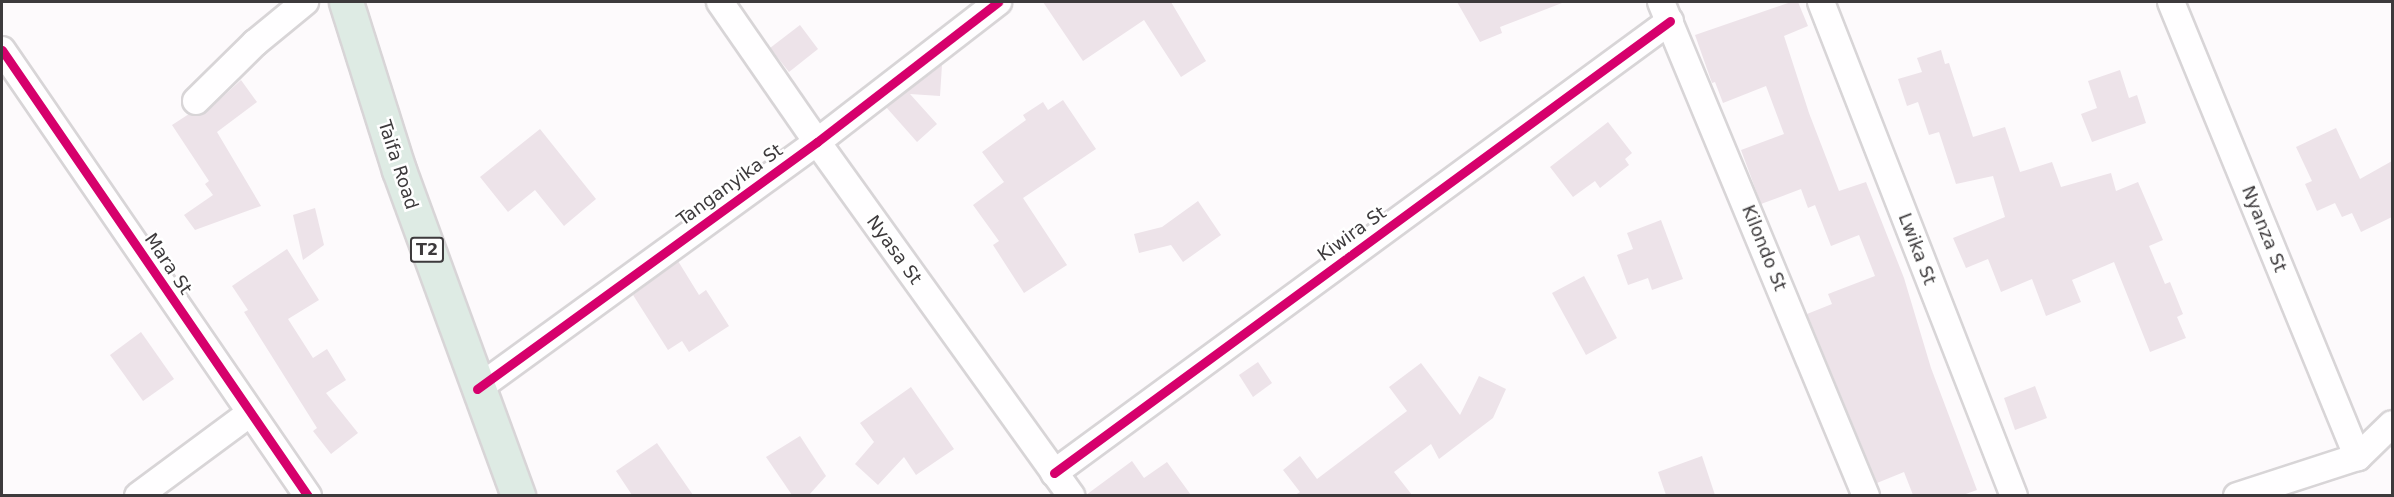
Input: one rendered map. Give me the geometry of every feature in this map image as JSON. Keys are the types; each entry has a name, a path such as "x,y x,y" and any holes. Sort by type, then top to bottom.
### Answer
{"highway":[{"name":"Taifa Road","path":"346,2 399,170 477,389 518,495"}],"street":[{"path":"196,101 255,43 306,2"},
{"name":"Nyasa St","path":"720,2 817,142 1071,495"},
{"name":"Tanganyika St","path":"477,389 817,142 998,2"},
{"name":"Lwika St","path":"1821,2 2014,495"},
{"name":"Nyanza St","path":"2171,2 2358,457"},
{"name":"Kiwira St","path":"1054,473 1666,11"},
{"name":"Kilondo St","path":"1666,11 1866,495"},
{"name":"Mara St","path":"2,50 308,495"},
{"path":"138,495 250,413"},
{"path":"2238,495 2358,457 2392,424"}],"building":[{"path":"1043,2 1171,2 1206,61 1181,77 1144,20 1083,61"},
{"path":"1457,2 1562,3 1500,27 1502,33 1480,42"},
{"path":"1791,2 1798,2 1808,26 1784,36 1809,113 1839,191 1866,182 1904,278 1931,368 1977,490 1963,495 1913,495 1904,472 1877,483 1807,314 1832,304 1828,294 1875,276 1859,235 1831,246 1815,205 1808,208 1801,189 1761,204 1741,150 1784,134 1766,86 1723,103 1715,82 1712,83 1695,35"},
{"path":"800,25 818,49 789,72 770,48"},
{"path":"1941,50 1945,64 1949,63 1973,137 2005,127 2020,172 2052,162 2061,187 2111,173 2116,191 2138,182 2163,240 2149,246 2165,284 2170,282 2183,314 2177,317 2186,338 2150,352 2114,262 2072,280 2081,302 2046,316 2032,279 2001,292 1988,259 1966,268 1953,238 2005,217 1993,176 1956,184 1939,132 1929,135 1918,102 1907,106 1898,79 1922,72 1917,58"},
{"path":"942,65 940,96 910,94 937,124 917,142 886,107"},
{"path":"2120,70 2129,98 2137,95 2146,123 2092,142 2081,114 2097,108 2088,81"},
{"path":"241,80 257,102 217,132 261,206 195,230 184,215 213,195 205,184 209,181 172,125 189,114 206,112"},
{"path":"1063,100 1096,149 1023,198 1067,265 1024,293 993,245 999,241 973,205 1004,182 982,152 1026,120 1023,115 1043,102 1048,110"},
{"path":"1608,122 1632,153 1625,159 1629,165 1600,188 1595,181 1573,197 1550,167"},
{"path":"2336,128 2360,179 2392,161 2392,217 2361,232 2352,213 2342,217 2335,203 2317,211 2305,184 2312,181 2296,147"},
{"path":"540,129 596,199 564,226 535,190 508,212 480,177"},
{"path":"1198,201 1221,235 1183,262 1171,245 1139,253 1134,234 1162,227"},
{"path":"315,208 324,245 303,260 293,215"},
{"path":"1661,220 1683,279 1652,290 1648,278 1628,285 1617,255 1633,249 1627,233"},
{"path":"287,249 319,300 288,319 313,358 327,349 346,380 326,393 358,433 331,454 313,431 317,428 244,312 248,310 232,286"},
{"path":"678,261 699,295 706,290 729,326 689,352 682,341 668,350 633,295"},
{"path":"1584,276 1617,338 1586,355 1552,293"},
{"path":"141,332 174,379 143,401 110,355"},
{"path":"1258,362 1272,383 1253,397 1239,375"},
{"path":"1421,363 1460,415 1479,376 1506,389 1493,418 1439,459 1431,444 1394,472 1412,495 1295,495 1300,492 1283,470 1300,456 1317,479 1407,411 1389,387"},
{"path":"2035,386 2047,418 2015,430 2004,398"},
{"path":"911,387 954,449 916,475 904,457 878,485 855,464 874,442 860,423"},
{"path":"800,436 826,476 809,495 792,495 766,457"},
{"path":"657,443 693,495 632,495 616,471"},
{"path":"1702,456 1715,495 1666,495 1658,472"},
{"path":"1132,461 1144,478 1167,462 1191,495 1086,495"}],"cycle path":[{"path":"477,389 817,142 998,2"},
{"path":"1054,473 1670,21"},
{"path":"2,50 308,496"}]}
